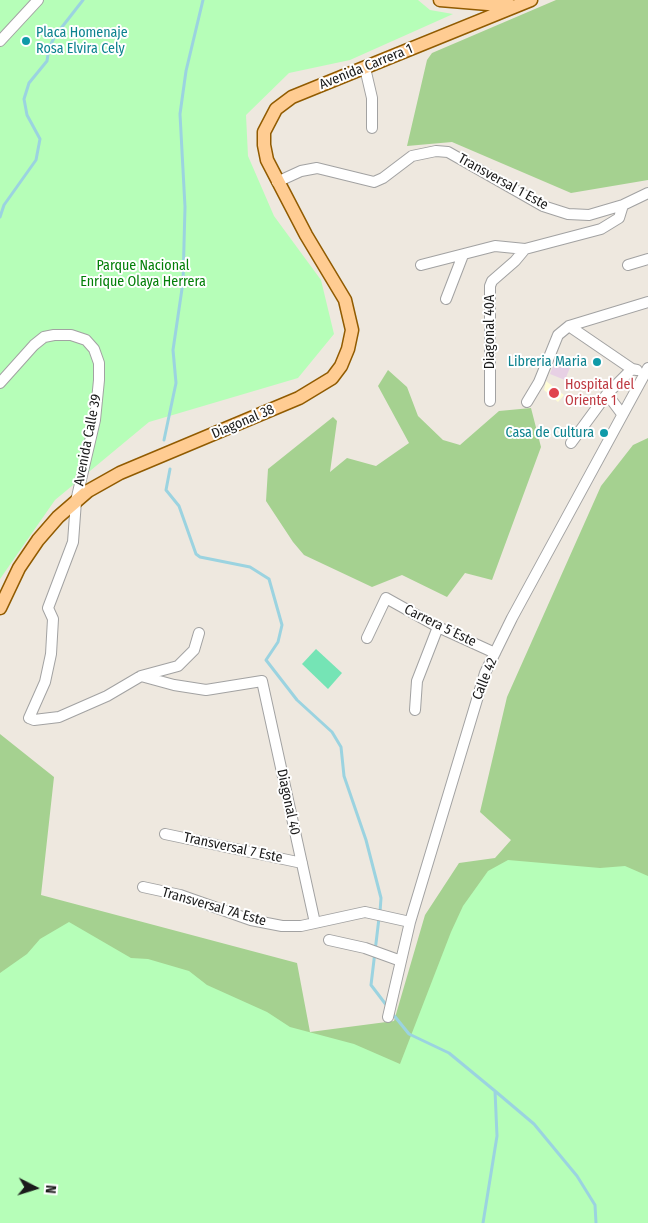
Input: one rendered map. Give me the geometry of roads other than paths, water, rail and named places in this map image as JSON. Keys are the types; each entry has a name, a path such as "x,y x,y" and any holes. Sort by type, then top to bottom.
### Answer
{"main road":[{"path":"440,0 517,6"},
{"name":"Avenida Carrera 1","path":"277,182 267,160 264,132 276,109 292,97 532,0"},
{"name":"Diagonal 38","path":"0,608 19,568 38,540 76,501 113,476 316,390 332,378 341,366 348,349 352,330 350,315 344,300 277,182"}],"street":[{"path":"0,41 38,0"},
{"path":"365,68 372,98 372,128"},
{"name":"Transversal 1 Este","path":"277,182 301,171 317,168 374,182 383,178 412,156 436,151 448,152 543,206 577,216 589,215 623,205 648,193"},
{"path":"422,265 495,246 525,249 601,229 619,218 623,205"},
{"name":"Diagonal 40A","path":"490,401 490,286 492,281 516,262 525,249"},
{"path":"446,299 463,255"},
{"path":"628,265 648,259"},
{"path":"527,402 539,382 558,335 569,326 648,302"},
{"path":"569,326 632,369 648,370"},
{"name":"Avenida Calle 39","path":"0,383 44,337 71,335 86,340 94,349 99,363 100,380 96,412 76,501 72,542 48,608 53,619 51,654 45,682 29,718 34,720 59,717 107,696 141,676"},
{"path":"571,443 607,394 632,369"},
{"name":"Calle 42","path":"388,1017 410,922 480,687 495,653 622,414 648,370"},
{"path":"607,394 622,414"},
{"name":"Carrera 5 Este","path":"367,638 386,598 438,627 495,653"},
{"path":"415,710 417,681 438,627"},
{"path":"141,676 178,666 194,650 199,633"},
{"name":"Diagonal 40","path":"141,676 174,685 206,690 262,680 315,923"},
{"name":"Transversal 7 Este","path":"164,834 302,863"},
{"name":"Transversal 7A Este","path":"144,886 180,895 251,920 282,926 315,923 365,912 410,922"},
{"path":"329,940 365,948 401,961"}],"waterway":[{"path":"0,217 4,205 36,160 40,139 27,115 24,99 29,83 47,61 49,48 55,36 83,0"},
{"path":"164,440 176,383 173,350 183,282 185,207 180,114 186,71 203,0"},
{"path":"170,469 166,490 179,506 196,554 200,557 250,567 269,579 282,625 278,642 266,660 297,700 332,732 341,747 344,776 366,840 381,898 380,912"},
{"path":"379,918 371,985 387,1006"},
{"path":"392,1013 409,1034 449,1053 495,1091 497,1136 483,1223"},
{"path":"495,1091 534,1124 577,1176 595,1205 596,1223"}],"place":[{"name":"Placa Homenaje Rosa Elvira Cely","path":"26,41"},
{"name":"Libreria Maria","path":"597,362"},
{"name":"Hospital del Oriente 1","path":"554,393"},
{"name":"Casa de Cultura","path":"604,433"}],"park label":[{"name":"Parque Nacional Enrique Olaya Herrera","path":"143,274"}]}
